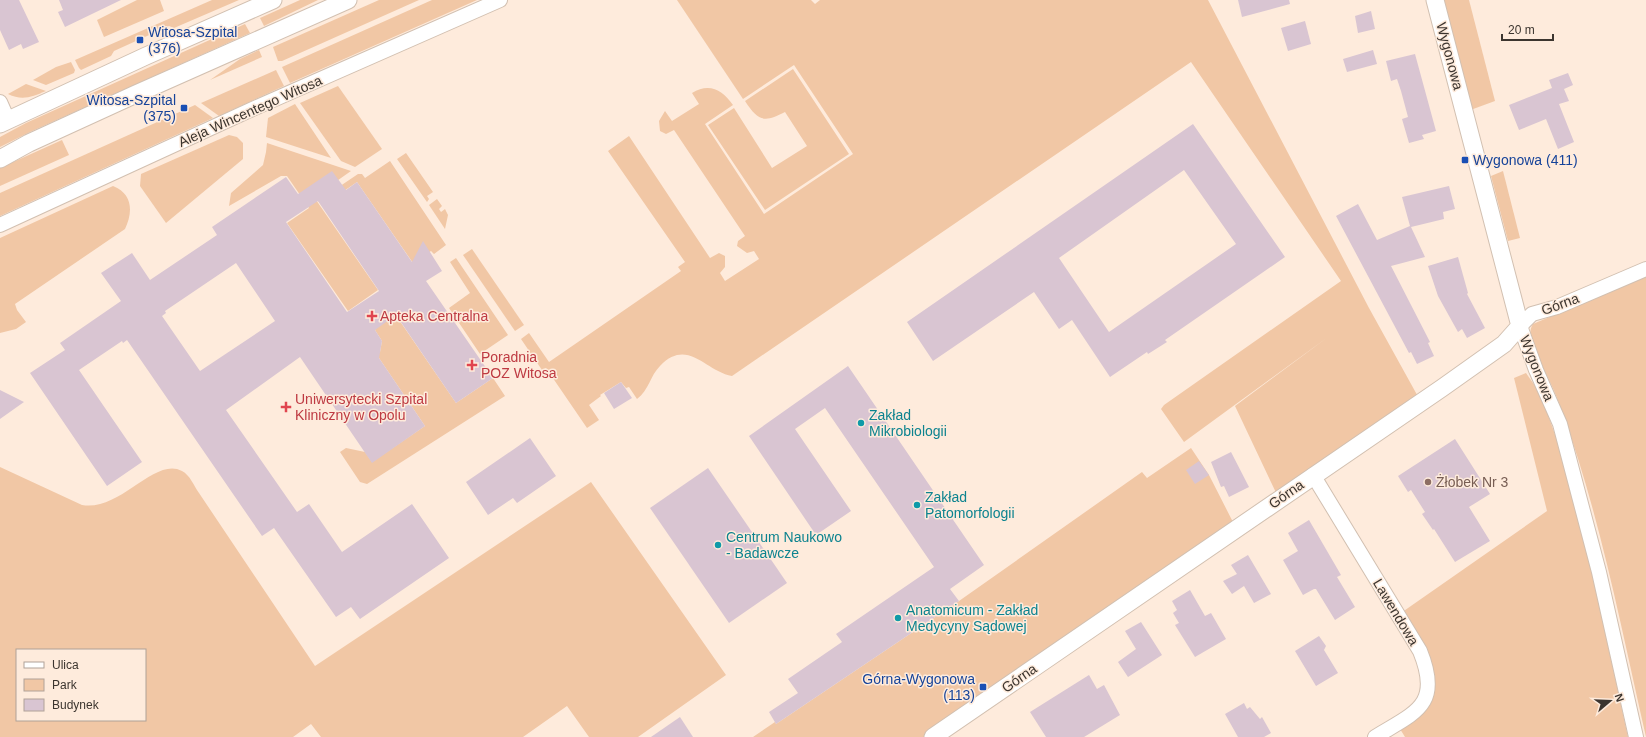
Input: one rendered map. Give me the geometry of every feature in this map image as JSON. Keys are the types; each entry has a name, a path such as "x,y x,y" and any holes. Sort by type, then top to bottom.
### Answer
{"street":[{"path":"0,102 4,122 273,0"},
{"path":"0,159 29,143 348,0"},
{"name":"Aleja Wincentego Witosa","path":"0,225 241,114 500,0"},
{"name":"Wygonowa","path":"1435,0 1520,326 1536,370 1560,424 1599,572 1636,737"},
{"name":"Górna","path":"933,737 1504,344 1532,314 1557,307 1646,269"},
{"name":"Lawendowa","path":"1313,475 1420,651 1427,669 1429,683 1424,703 1406,719 1375,737"}],"green space":[{"path":"137,0 160,0 164,11 104,37 97,20"},
{"path":"212,0 239,0 174,28 169,26 114,51 111,56 81,70 75,60"},
{"path":"300,0 318,0 264,26 260,18"},
{"path":"379,0 419,0 282,61 278,61 273,47"},
{"path":"432,0 477,0 290,83 282,67"},
{"path":"677,0 811,0 815,4 820,0 1208,0 1369,308 1421,402 1279,499 1235,406 1328,337 1184,442 1161,409 1164,405 1341,281 1191,62 732,376 714,369 688,355 679,355 670,358 660,366 637,399 629,387 626,388 621,382 600,395 601,396 589,405 599,420 587,428 546,368 542,370 521,339 529,333 549,362 681,271 678,267 685,262 608,151 629,136 710,258 719,253 725,256 725,267 720,273 725,281 759,259 754,251 747,253 737,246 738,241 745,236 674,130 666,134 660,131 659,121 665,111 672,121 699,104 692,93 704,88 715,89 725,95 733,105 705,124 764,214 853,154 794,65 743,99"},
{"path":"1435,0 1469,0 1495,101 1465,112"},
{"path":"245,24 250,33 30,132 0,147 0,137 26,123"},
{"path":"259,50 262,57 210,80 240,59"},
{"path":"71,62 75,70 74,73 46,85 33,80 56,67"},
{"path":"793,69 849,154 765,210 708,125 734,108 772,168 807,146 785,112 772,118 762,118 754,113 745,101"},
{"path":"276,70 284,86 219,116 201,103"},
{"path":"26,84 46,91 22,98 8,94"},
{"path":"338,86 382,149 355,167 341,161 300,103"},
{"path":"295,104 331,158 266,137 268,118"},
{"path":"195,105 213,118 0,216 0,193"},
{"path":"229,135 237,137 243,143 243,159 166,223 140,186 141,174"},
{"path":"62,140 69,155 0,186 0,168"},
{"path":"267,143 351,171 314,197 378,290 348,311 287,223 309,208 287,176 281,176 229,206 231,193 263,165"},
{"path":"406,153 433,192 427,196 429,199 427,202 397,159"},
{"path":"390,161 446,245 434,254 431,251 413,263 357,182 322,206 318,201 358,174 362,174 365,178"},
{"path":"1503,171 1520,238 1508,241 1491,176"},
{"path":"113,186 120,189 130,204 128,223 125,229 15,304 17,310 26,322 16,329 0,333 0,238"},
{"path":"437,199 442,206 439,209 441,212 445,209 448,215 445,229 429,205"},
{"path":"472,249 524,325 515,331 463,255"},
{"path":"456,258 508,335 480,354 449,308 470,293 450,262"},
{"path":"1646,277 1646,737 1609,572 1588,491 1560,407 1551,384 1532,345 1530,337 1533,324"},
{"path":"384,298 456,403 493,378 505,396 367,484 360,482 340,452 346,448 365,452 372,462 425,426 377,355 380,352 382,341 375,330"},
{"path":"1526,373 1540,393 1557,440 1585,540 1628,737 1405,737 1397,724 1406,719 1429,683 1398,615 1547,511 1514,378"},
{"path":"1191,448 1209,475 1236,528 933,737 753,737 775,722 776,724 959,601 1142,472 1147,478"},
{"path":"0,467 82,505 96,505 110,501 160,471 172,468 182,471 192,481 315,666 591,482 726,675 638,737 589,737 567,706 523,737 321,737 311,724 293,737 0,737"}],"building":[{"path":"0,0 19,0 39,42 23,49 21,44 9,50 0,30"},
{"path":"59,0 121,0 65,27 58,12 63,10"},
{"path":"1238,0 1289,0 1290,4 1242,17"},
{"path":"1371,11 1375,29 1358,33 1355,16"},
{"path":"1305,21 1311,44 1288,51 1281,28"},
{"path":"1373,50 1377,64 1347,72 1343,59"},
{"path":"1415,54 1436,131 1422,135 1424,139 1409,143 1402,119 1408,117 1401,91 1397,79 1391,81 1386,61"},
{"path":"1568,73 1573,85 1564,89 1569,101 1559,104 1574,142 1558,149 1546,119 1519,130 1509,105 1552,88 1549,80"},
{"path":"1193,124 1285,257 1165,340 1167,342 1148,354 1147,352 1110,377 1072,320 1059,329 1034,292 933,361 907,322","holes":["1184,170 1236,244 1109,332 1059,258"]},
{"path":"332,171 346,190 357,182 412,262 423,241 442,271 426,281 493,378 456,403 396,315 375,330 382,341 379,358 425,426 372,463 300,357 226,410 297,512 309,504 342,552 412,504 449,558 360,619 351,607 336,617 274,528 262,536 127,340 123,343 122,341 79,370 142,462 107,486 30,373 65,350 60,343 121,301 101,273 132,253 150,280 217,235 212,227 286,177 298,194","holes":["318,201 379,291 347,312 286,222","236,263 275,321 200,371 162,316 166,313 165,311"]},
{"path":"1449,186 1455,209 1443,212 1444,219 1411,227 1425,257 1391,266 1430,342 1428,343 1434,356 1417,364 1411,352 1409,353 1336,216 1358,204 1377,240 1410,226 1402,197"},
{"path":"1458,257 1468,293 1467,294 1485,328 1467,338 1462,329 1458,332 1438,296 1428,266"},
{"path":"848,366 984,565 950,589 959,601 776,724 769,712 798,693 788,679 842,642 836,634 934,567 825,408 795,429 851,511 816,535 749,436"},
{"path":"621,382 632,398 614,409 604,393"},
{"path":"0,390 24,402 0,419"},
{"path":"530,438 556,476 517,503 513,498 488,515 466,482"},
{"path":"1455,439 1490,494 1469,507 1490,541 1455,562 1434,529 1433,530 1422,514 1425,512 1411,490 1408,492 1398,476"},
{"path":"1231,452 1249,487 1229,497 1224,486 1221,487 1211,462"},
{"path":"1199,461 1209,475 1195,484 1186,470"},
{"name":"Centrum Naukowo - Badawcze","path":"708,468 787,583 729,623 650,508"},
{"path":"1309,520 1341,575 1337,577 1355,607 1335,620 1316,589 1303,595 1283,560 1298,551 1288,533"},
{"path":"1248,555 1271,594 1254,603 1244,586 1232,594 1223,581 1237,574 1231,565"},
{"path":"1190,590 1205,616 1211,613 1226,639 1195,657 1175,625 1179,623 1173,613 1177,610 1172,601"},
{"path":"1141,622 1162,655 1128,677 1118,662 1136,649 1125,631"},
{"path":"1319,636 1326,646 1324,650 1338,673 1316,686 1295,651"},
{"path":"1089,675 1097,689 1104,685 1120,715 1084,737 1046,737 1030,712"},
{"path":"1244,703 1247,709 1250,707 1260,719 1262,717 1271,733 1264,737 1238,737 1225,714"},
{"path":"680,717 693,737 651,737"}],"place":[{"name":"Witosa-Szpital (376)","path":"140,40"},
{"name":"Witosa-Szpital (375)","path":"184,108"},
{"name":"Wygonowa (411)","path":"1465,160"},
{"name":"Apteka Centralna","path":"372,316"},
{"name":"Poradnia POZ Witosa","path":"472,365"},
{"name":"Uniwersytecki Szpital Kliniczny w Opolu","path":"286,407"},
{"name":"Zakład Mikrobiologii","path":"861,423"},
{"name":"Żłobek Nr 3","path":"1428,482"},
{"name":"Zakład Patomorfologii","path":"917,505"},
{"name":"Centrum Naukowo - Badawcze","path":"718,545"},
{"name":"Anatomicum - Zakład Medycyny Sądowej","path":"898,618"},
{"name":"Górna-Wygonowa (113)","path":"983,687"}]}
